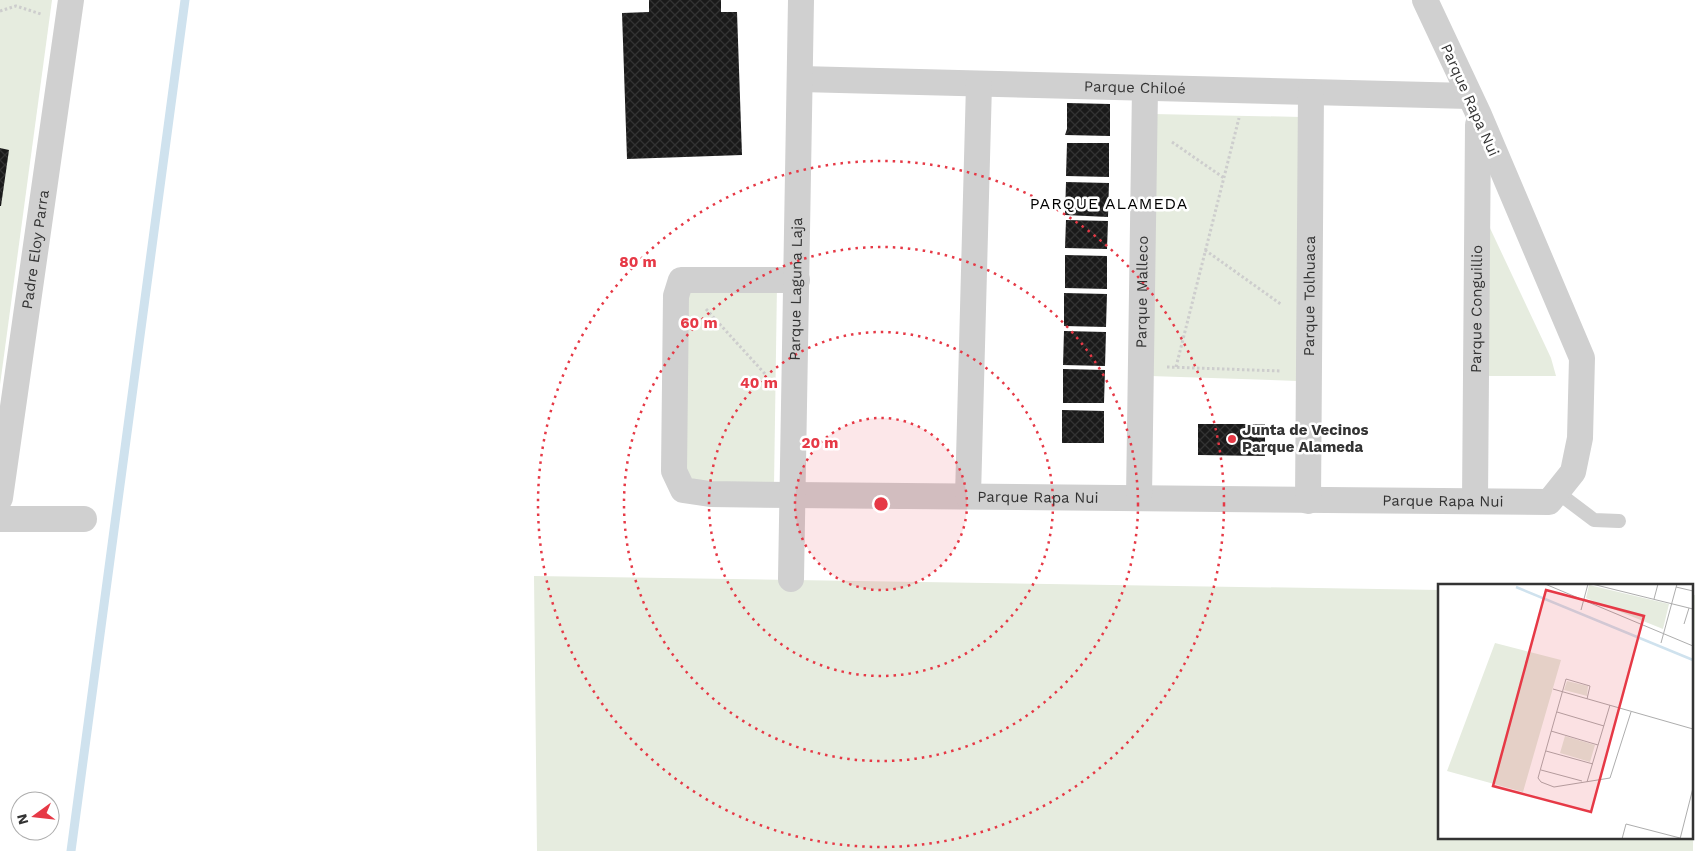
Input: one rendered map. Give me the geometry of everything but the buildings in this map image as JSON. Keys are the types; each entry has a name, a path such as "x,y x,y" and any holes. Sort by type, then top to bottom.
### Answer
{"street":[{"name":"Parque Laguna Laja","path":"791,579 802,0"},
{"name":"Parque Rapa Nui","path":"681,280 676,296 674,471 684,490 710,494 1548,502 1572,472 1580,438 1582,358 1474,106 1425,0"},
{"name":"Padre Eloy Parra","path":"0,498 69,11"},
{"name":"Parque Chiloé","path":"800,79 1311,92 1474,106"},
{"path":"968,496 979,84"},
{"name":"Parque Malleco","path":"1139,497 1145,88"},
{"name":"Parque Tolhuaca","path":"1308,501 1311,92"},
{"name":"Parque Conguillio","path":"1474,106 1475,502"},
{"path":"681,280 797,280"},
{"path":"0,519 84,519"}],"lane":[{"path":"1557,492 1594,520 1619,521"}],"path":[{"path":"16,0 16,6"},
{"path":"0,11 16,6 69,11"},
{"path":"1176,367 1246,90"},
{"path":"1145,123 1224,178"},
{"path":"1206,250 1309,325"},
{"path":"681,280 770,379"},
{"path":"1140,366 1309,372"}],"shaded area":[{"path":"0,0 52,0 0,385"},
{"path":"1153,114 1302,117 1298,381 1150,376"},
{"path":"1489,226 1551,358 1556,376 1487,376"},
{"path":"777,284 774,486 691,482 686,469 688,296 692,288"},
{"path":"534,576 1438,590 1438,838 1693,838 1693,851 537,851"},
{"path":"1694,595 1695,595 1694,723"}],"waterway":[{"path":"71,851 185,0"}],"place":[{"name":"Junta de Vecinos Parque Alameda","path":"1232,439"}],"district":[{"name":"PARQUE ALAMEDA","path":"1109,203"}]}
